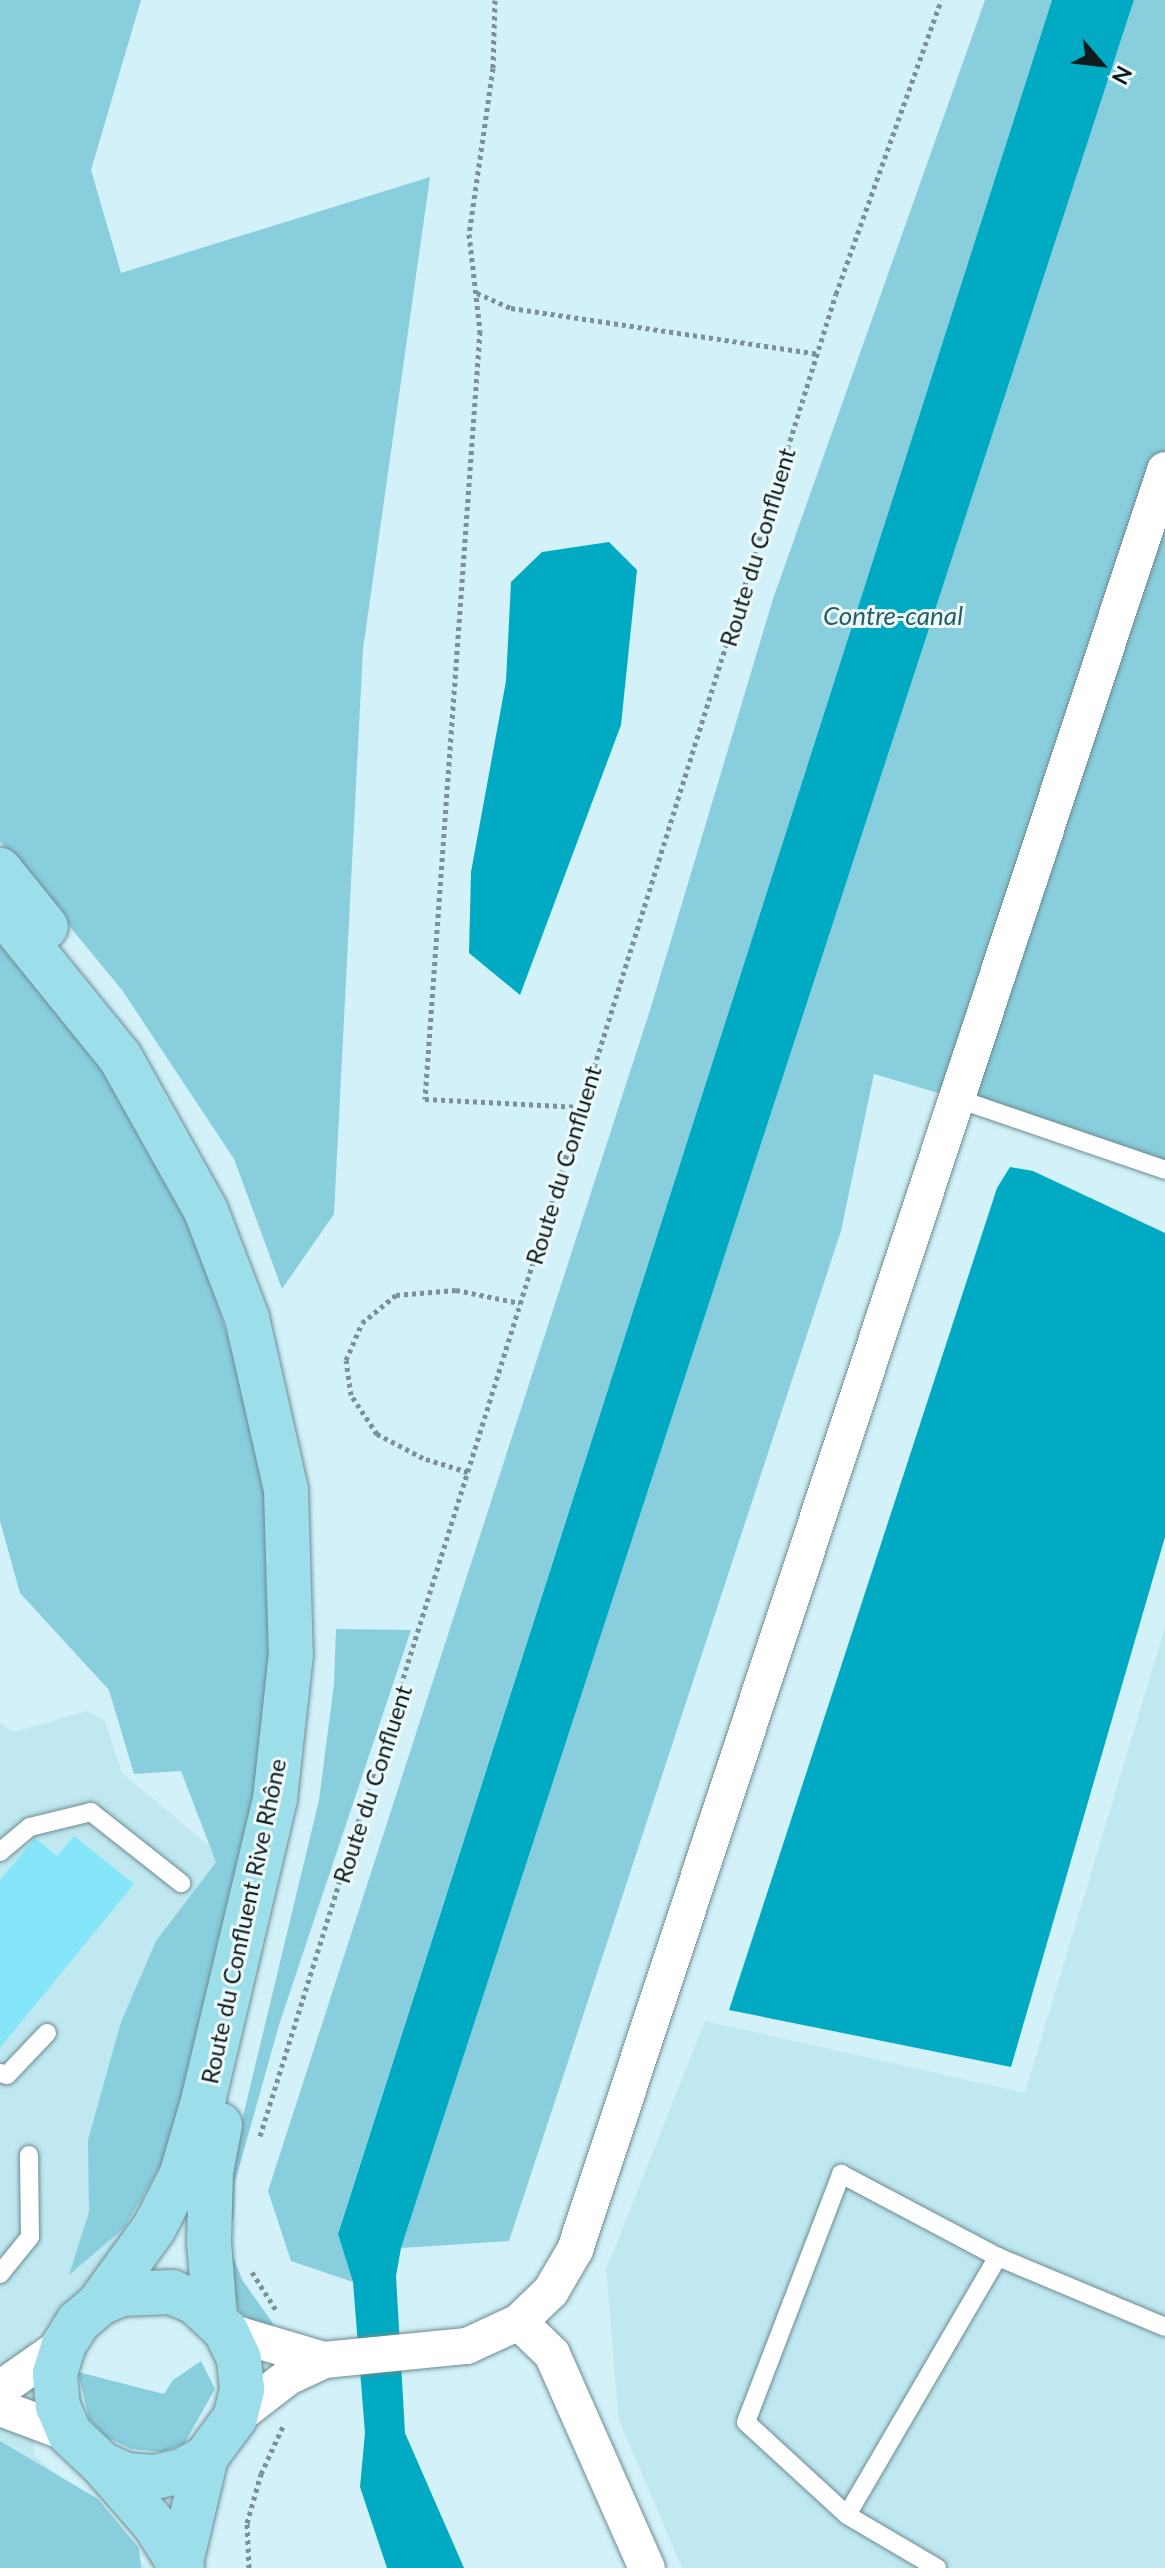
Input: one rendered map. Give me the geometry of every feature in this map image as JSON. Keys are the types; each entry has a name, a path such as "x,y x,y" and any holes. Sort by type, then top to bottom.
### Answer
{"main road":[{"name":"Route du Confluent Rive Rhône","path":"0,870 139,1043 200,1144 265,1300 304,1451 317,1600 314,1680 304,1766 277,1899 211,2172 221,2324"},
{"name":"Route du Confluent Rive Rhône","path":"0,909 120,1057 206,1211 247,1318 286,1490 291,1654 275,1799 204,2098 181,2176 154,2228 99,2304"},
{"path":"102,2464 127,2475 155,2477 182,2471 206,2457 235,2418 241,2374 221,2324 195,2302 146,2289 99,2304 64,2344 55,2374 58,2406 70,2434 102,2464 182,2565"},
{"path":"182,2565 206,2457"}],"street":[{"path":"235,2418 288,2377 334,2360 467,2346 519,2322 551,2291 575,2250 1165,470"},
{"path":"519,2322 552,2354 647,2568"},
{"path":"221,2324 334,2360"},
{"path":"0,2389 64,2344"},
{"path":"0,2408 70,2434"}],"lane":[{"path":"958,1099 1165,1170"},
{"path":"0,1852 30,1827 91,1812 181,1883"},
{"path":"0,2073 7,2075 47,2033"},
{"path":"0,2274 30,2237 29,2155"},
{"path":"937,2568 847,2515 746,2422 841,2174 998,2257 1165,2327"},
{"path":"847,2515 998,2257"}],"path":[{"path":"495,0 493,68 469,234 480,331 425,1099 581,1107"},
{"name":"Route du Confluent","path":"257,2147 818,354 941,0"},
{"path":"476,293 511,308 818,354"},
{"path":"468,1472 423,1458 377,1434 351,1395 346,1360 362,1323 396,1295 456,1290 520,1303"},
{"path":"250,2264 284,2319"},
{"path":"249,2568 247,2523 287,2410"}],"shaded area":[{"path":"0,0 141,0 91,170 121,273 430,177 363,649 334,1214 282,1289 234,1159 122,990 0,842"},
{"path":"985,0 1052,0 338,2233 353,2282 291,2261 268,2191 651,1007 773,599"},
{"path":"1134,0 1165,0 1165,1160 874,1074 841,1231 509,2241 401,2248"},
{"path":"0,941 87,1047 146,1139 198,1242 248,1401 273,1542 265,1741 182,2129 124,2228 69,2275 89,2212 88,2140 121,2022 156,1941 216,1862 181,1771 134,1774 109,1690 20,1593 0,1521"},
{"path":"1165,1627 1165,2568 682,2568 619,2420 606,2270 705,2021 1025,2093"},
{"path":"336,1629 411,1630 279,2025 235,2182 234,2217 228,2230 221,2208 319,1800 334,1684"},
{"path":"87,1711 105,1721 122,1773 230,1863 173,2135 127,2240 32,2339 34,2456 89,2499 146,2568 0,2568 0,1723 14,1732"},
{"path":"230,2250 243,2281 272,2322 275,2336 241,2313 234,2300"},
{"path":"201,2361 215,2389 184,2444 162,2452 131,2449 106,2437 89,2419 78,2372 164,2394 173,2380"},
{"path":"0,2441 98,2499 139,2548 141,2568 0,2568"}],"water":[{"name":"Contre-canal","path":"1052,0 1134,0 401,2248 396,2276 405,2433 464,2568 387,2568 360,2487 365,2433 353,2282 338,2234"},
{"path":"609,542 637,570 621,725 520,995 469,953 471,872 506,681 511,582 542,552"},
{"path":"1010,1167 1033,1171 1165,1233 1165,1537 1011,2067 729,2010 997,1188"}],"building":[{"path":"74,1836 134,1884 0,2048 0,1880 35,1838 57,1856"}]}
